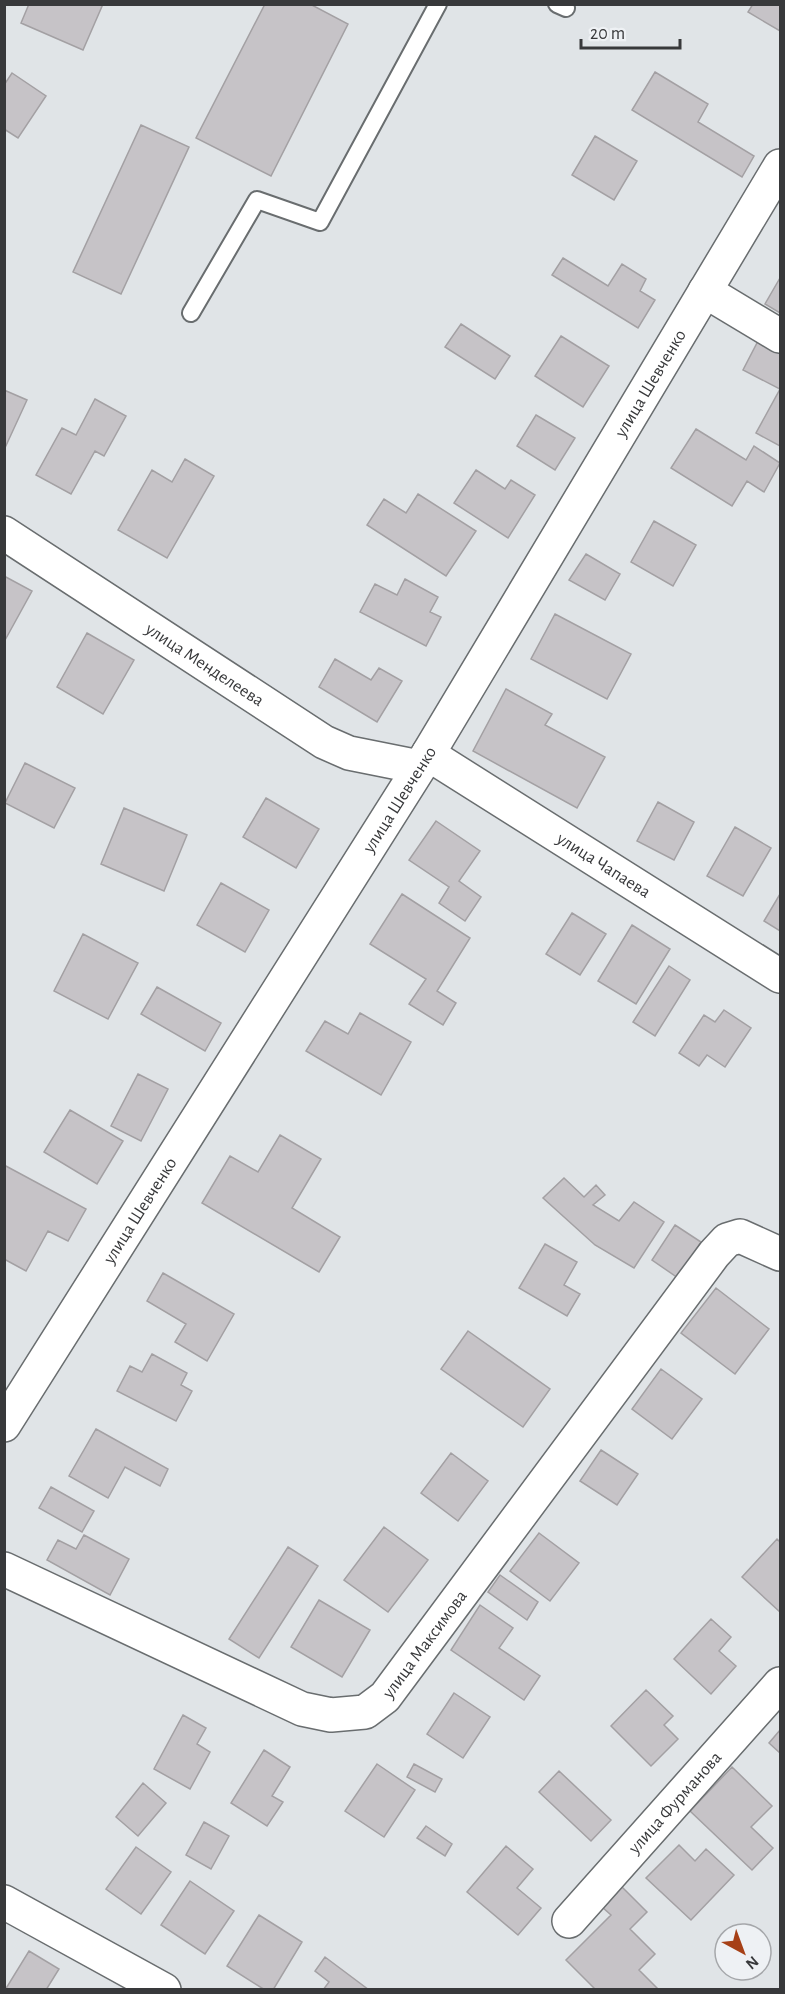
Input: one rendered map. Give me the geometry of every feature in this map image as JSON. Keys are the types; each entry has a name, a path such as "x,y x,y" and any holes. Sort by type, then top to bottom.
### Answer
{"street":[{"name":"улица Шевченко","path":"4,1425 424,760 780,166"},
{"path":"705,291 780,336"},
{"name":"улица Менделеева","path":"4,533 324,742 349,753 424,760"},
{"name":"улица Чапаева","path":"424,760 530,820 780,976"},
{"name":"улица Максимова","path":"4,1569 302,1709 331,1715 365,1712 385,1697 714,1254 727,1240 740,1236 780,1254"},
{"name":"улица Фурманова","path":"569,1921 780,1683"},
{"path":"4,1902 164,1989"}],"lane":[{"path":"191,313 257,200 320,222 438,4"}],"building":[{"path":"29,4 103,4 83,50 21,23"},
{"path":"265,4 310,4 348,24 271,176 196,138"},
{"path":"753,4 780,4 780,31 748,12"},
{"path":"655,72 708,104 698,122 754,156 742,177 632,110"},
{"path":"12,73 46,96 18,138 4,129 4,85"},
{"path":"141,125 189,147 121,294 73,272"},
{"path":"595,136 637,161 614,200 572,175"},
{"path":"563,258 608,286 622,264 646,279 640,291 655,300 638,328 552,275"},
{"path":"780,278 780,313 765,304"},
{"path":"461,324 510,356 495,379 445,347"},
{"path":"561,336 609,366 583,407 535,376"},
{"path":"758,341 780,353 780,389 743,370"},
{"path":"780,389 780,446 756,433"},
{"path":"4,390 27,400 4,450"},
{"path":"95,399 126,416 104,456 95,451 71,494 36,475 62,428 76,435"},
{"path":"536,415 575,438 555,470 517,446"},
{"path":"696,429 746,460 754,446 780,463 764,492 747,481 732,506 671,468"},
{"path":"185,459 214,476 167,558 118,530 152,470 172,482"},
{"path":"476,470 505,489 511,480 535,495 508,538 454,503"},
{"path":"418,494 476,531 446,576 367,525 384,499 406,513"},
{"path":"654,521 696,545 673,586 631,562"},
{"path":"586,554 620,574 605,600 569,580"},
{"path":"4,576 32,591 4,642"},
{"path":"405,579 438,597 430,612 441,617 426,646 360,612 375,584 397,595"},
{"path":"555,614 631,654 607,699 531,659"},
{"path":"87,633 134,660 103,714 57,687"},
{"path":"335,659 371,680 379,668 402,681 377,722 319,687"},
{"path":"506,689 552,714 545,725 605,757 577,808 473,751"},
{"path":"25,763 75,788 54,828 5,803"},
{"path":"266,798 319,829 296,868 243,837"},
{"path":"658,802 694,822 674,860 637,841"},
{"path":"124,808 187,835 164,891 101,864"},
{"path":"436,821 480,851 459,881 481,897 465,921 439,903 449,887 409,860"},
{"path":"735,827 771,848 743,896 707,876"},
{"path":"221,883 269,910 245,952 197,925"},
{"path":"402,894 470,938 437,991 456,1003 443,1025 409,1004 426,979 370,944"},
{"path":"780,894 780,931 764,921"},
{"path":"572,913 606,934 580,975 546,954"},
{"path":"632,925 670,949 636,1004 598,981"},
{"path":"83,934 138,963 108,1019 54,991"},
{"path":"669,966 690,980 655,1036 633,1022"},
{"path":"157,987 221,1023 205,1051 141,1014"},
{"path":"724,1010 751,1028 725,1067 707,1055 699,1066 679,1053 704,1015 715,1022"},
{"path":"360,1013 411,1042 381,1095 306,1051 325,1021 348,1034"},
{"path":"138,1074 168,1089 141,1141 111,1126"},
{"path":"70,1110 123,1141 97,1184 44,1152"},
{"path":"280,1135 321,1159 292,1208 340,1237 319,1272 202,1203 230,1156 258,1172"},
{"path":"4,1165 86,1209 68,1241 48,1231 26,1271 4,1259"},
{"path":"564,1178 584,1197 596,1185 605,1195 593,1205 619,1221 634,1202 664,1222 634,1268 595,1245 543,1198"},
{"path":"675,1225 701,1242 678,1278 652,1260"},
{"path":"545,1244 577,1262 564,1285 580,1294 567,1316 519,1288"},
{"path":"163,1273 234,1314 207,1361 175,1342 186,1324 147,1301"},
{"path":"716,1288 769,1329 735,1374 681,1333"},
{"path":"468,1331 550,1389 523,1427 441,1369"},
{"path":"152,1354 187,1373 181,1385 192,1391 176,1421 117,1391 130,1366 142,1372"},
{"path":"661,1369 702,1399 672,1439 632,1409"},
{"path":"96,1429 168,1469 160,1486 125,1467 108,1498 69,1476"},
{"path":"601,1450 638,1474 617,1505 580,1481"},
{"path":"451,1453 488,1481 458,1521 421,1493"},
{"path":"51,1487 94,1511 82,1532 39,1508"},
{"path":"384,1527 428,1560 388,1612 344,1580"},
{"path":"539,1533 579,1563 550,1601 510,1571"},
{"path":"84,1535 129,1559 110,1595 47,1560 58,1540 76,1549"},
{"path":"777,1539 780,1542 780,1612 742,1577"},
{"path":"288,1547 318,1566 259,1658 229,1639"},
{"path":"500,1575 538,1602 527,1620 488,1592"},
{"path":"319,1600 370,1630 342,1677 291,1647"},
{"path":"480,1605 513,1628 499,1648 540,1676 524,1700 451,1650"},
{"path":"711,1619 731,1637 719,1651 736,1666 711,1694 674,1659"},
{"path":"646,1690 673,1716 664,1725 678,1739 651,1766 611,1726"},
{"path":"454,1693 490,1717 463,1758 427,1734"},
{"path":"183,1715 206,1728 197,1744 210,1752 190,1789 154,1769"},
{"path":"780,1730 780,1753 769,1743"},
{"path":"264,1750 290,1767 272,1796 283,1802 267,1826 231,1803"},
{"path":"377,1764 415,1790 384,1837 345,1811"},
{"path":"414,1764 442,1779 435,1792 407,1777"},
{"path":"732,1767 772,1806 751,1827 773,1848 752,1870 690,1811"},
{"path":"559,1771 611,1820 591,1841 539,1792"},
{"path":"143,1783 166,1803 138,1836 116,1817"},
{"path":"204,1822 229,1836 211,1869 186,1855"},
{"path":"426,1826 452,1844 445,1856 417,1838"},
{"path":"679,1845 695,1861 706,1849 734,1875 691,1920 646,1878"},
{"path":"506,1846 533,1869 517,1888 541,1908 518,1935 467,1892"},
{"path":"136,1847 171,1872 141,1914 106,1889"},
{"path":"190,1881 234,1911 205,1954 161,1925"},
{"path":"622,1887 647,1912 630,1929 655,1954 639,1970 659,1990 596,1990 566,1960 611,1915 602,1907"},
{"path":"259,1915 302,1942 273,1990 265,1990 227,1966"},
{"path":"29,1951 59,1969 46,1990 5,1990"},
{"path":"325,1957 369,1990 323,1990 329,1982 315,1971"}]}
